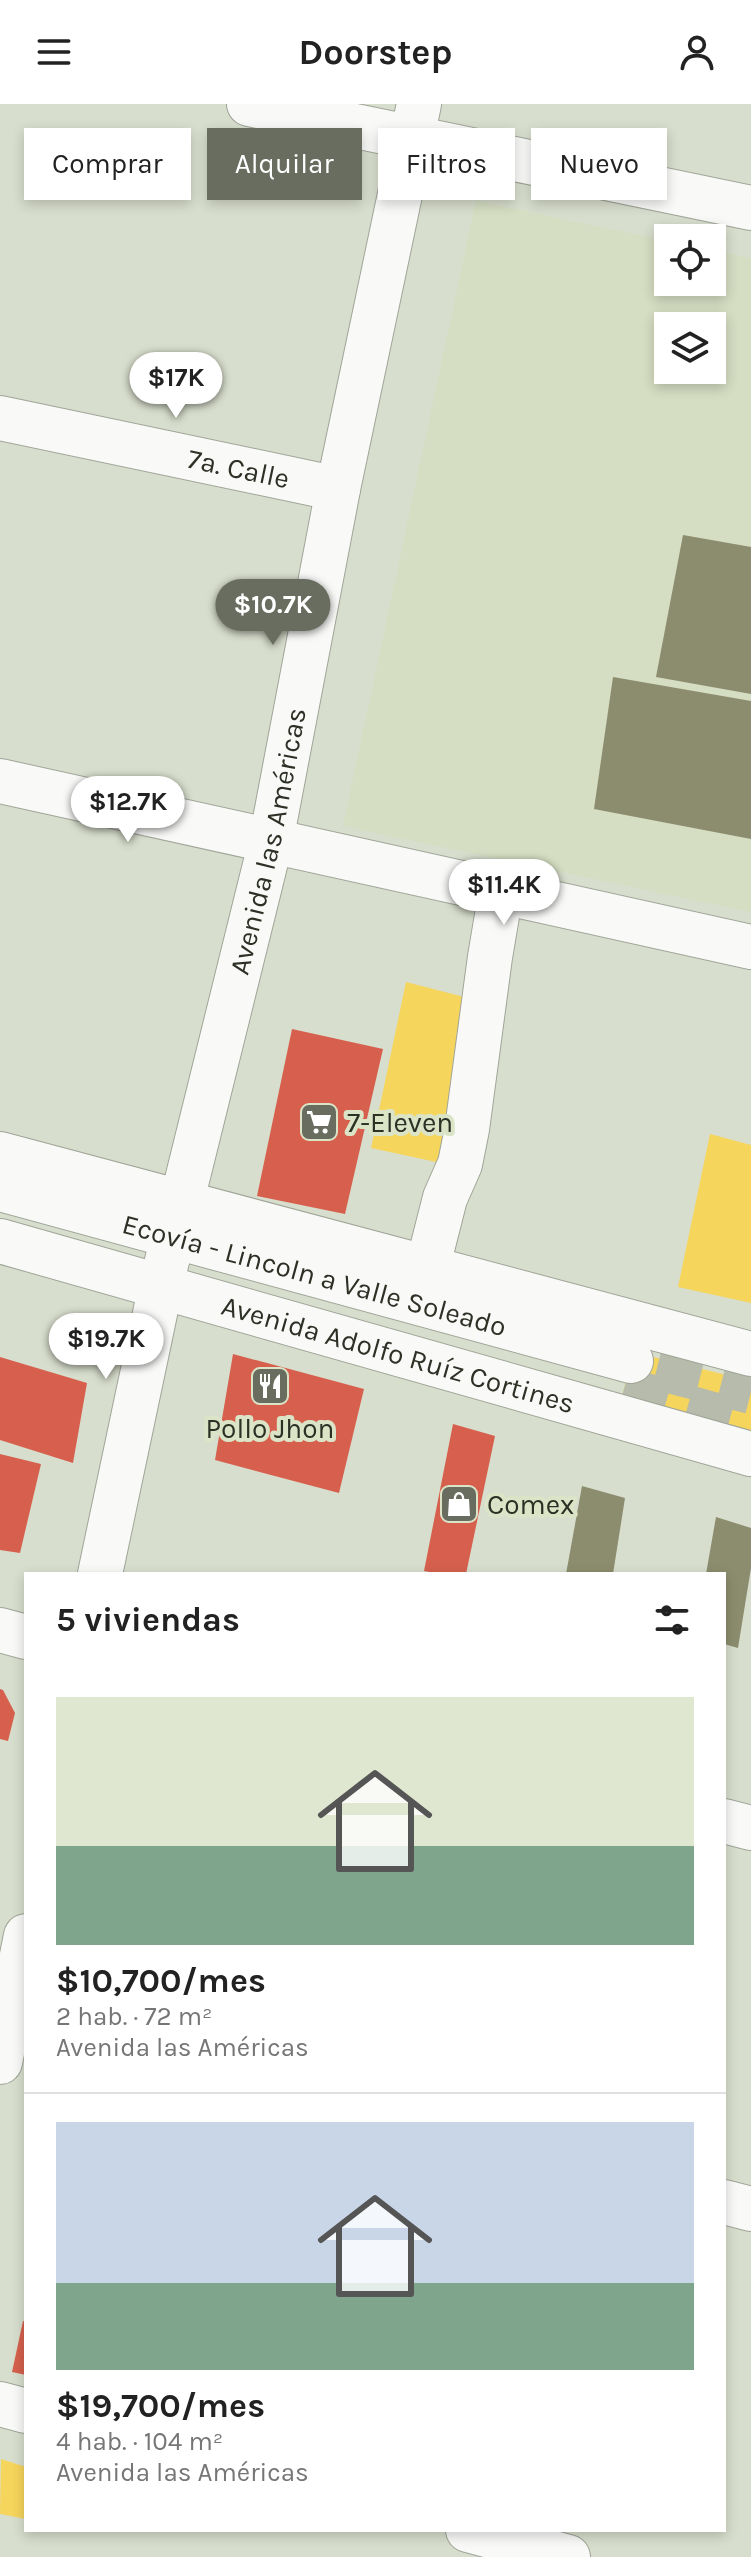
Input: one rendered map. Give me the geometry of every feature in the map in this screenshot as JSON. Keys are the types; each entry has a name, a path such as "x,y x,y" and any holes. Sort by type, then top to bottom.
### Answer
{"main road":[{"path":"249,104 416,120 751,208"},
{"name":"Avenida las Américas","path":"100,1572 170,1247 271,841 338,489 416,120"},
{"name":"7a. Calle","path":"0,418 338,489"},
{"path":"0,781 751,947"},
{"path":"427,1269 445,1198 460,1164 467,1129 501,892"},
{"name":"Avenida Adolfo Ruíz Cortines","path":"0,1154 170,1247 751,1454"},
{"name":"Ecovía - Lincoln a Valle Soleado","path":"0,1189 170,1247 627,1375"},
{"path":"0,1219 170,1247"},
{"name":"Avenida Adolfo Ruíz Cortines","path":"0,1241 170,1247 427,1269 751,1354"},
{"path":"0,1630 24,1636"},
{"path":"726,1822 751,1828"},
{"path":"0,2062 24,1947"},
{"path":"726,2203 751,2209"},
{"path":"0,2404 24,2410"},
{"path":"475,2532 568,2557"}],"shaded area":[{"path":"476,201 654,238 654,296 726,296 726,253 751,258 751,912 343,826"}],"building: Viviendas":[{"path":"406,982 472,999 441,1163 371,1148"},
{"path":"710,1134 751,1145 751,1303 678,1287"},
{"path":"633,1352 751,1381 751,1436 621,1401"},
{"path":"1,2459 24,2466 24,2519 0,2514"}],"building: Comercios":[{"name":"7-Eleven","path":"292,1029 383,1049 345,1214 257,1196"},
{"path":"233,1354 364,1389 339,1493 215,1460"},
{"path":"0,1357 87,1383 73,1463 0,1440"},
{"name":"Comex","path":"453,1424 495,1436 466,1572 424,1571"},
{"path":"0,1454 41,1464 20,1553 0,1550"},
{"path":"0,1689 15,1713 8,1741 0,1739"},
{"path":"23,2321 24,2375 12,2372"}],"building: Industria":[{"path":"683,535 751,547 751,694 656,677"},
{"path":"613,677 751,701 751,839 594,809"},
{"path":"582,1486 625,1498 613,1572 566,1572"},
{"path":"716,1517 751,1528 751,1568 738,1648 726,1645 726,1572 706,1572"}],"tunnel":[{"path":"657,1368 751,1392"},
{"path":"624,1389 751,1425"}],"place":[{"name":"7-Eleven","path":"319,1122"},
{"name":"Pollo Jhon","path":"270,1386"},
{"name":"Comex","path":"459,1504"}]}
